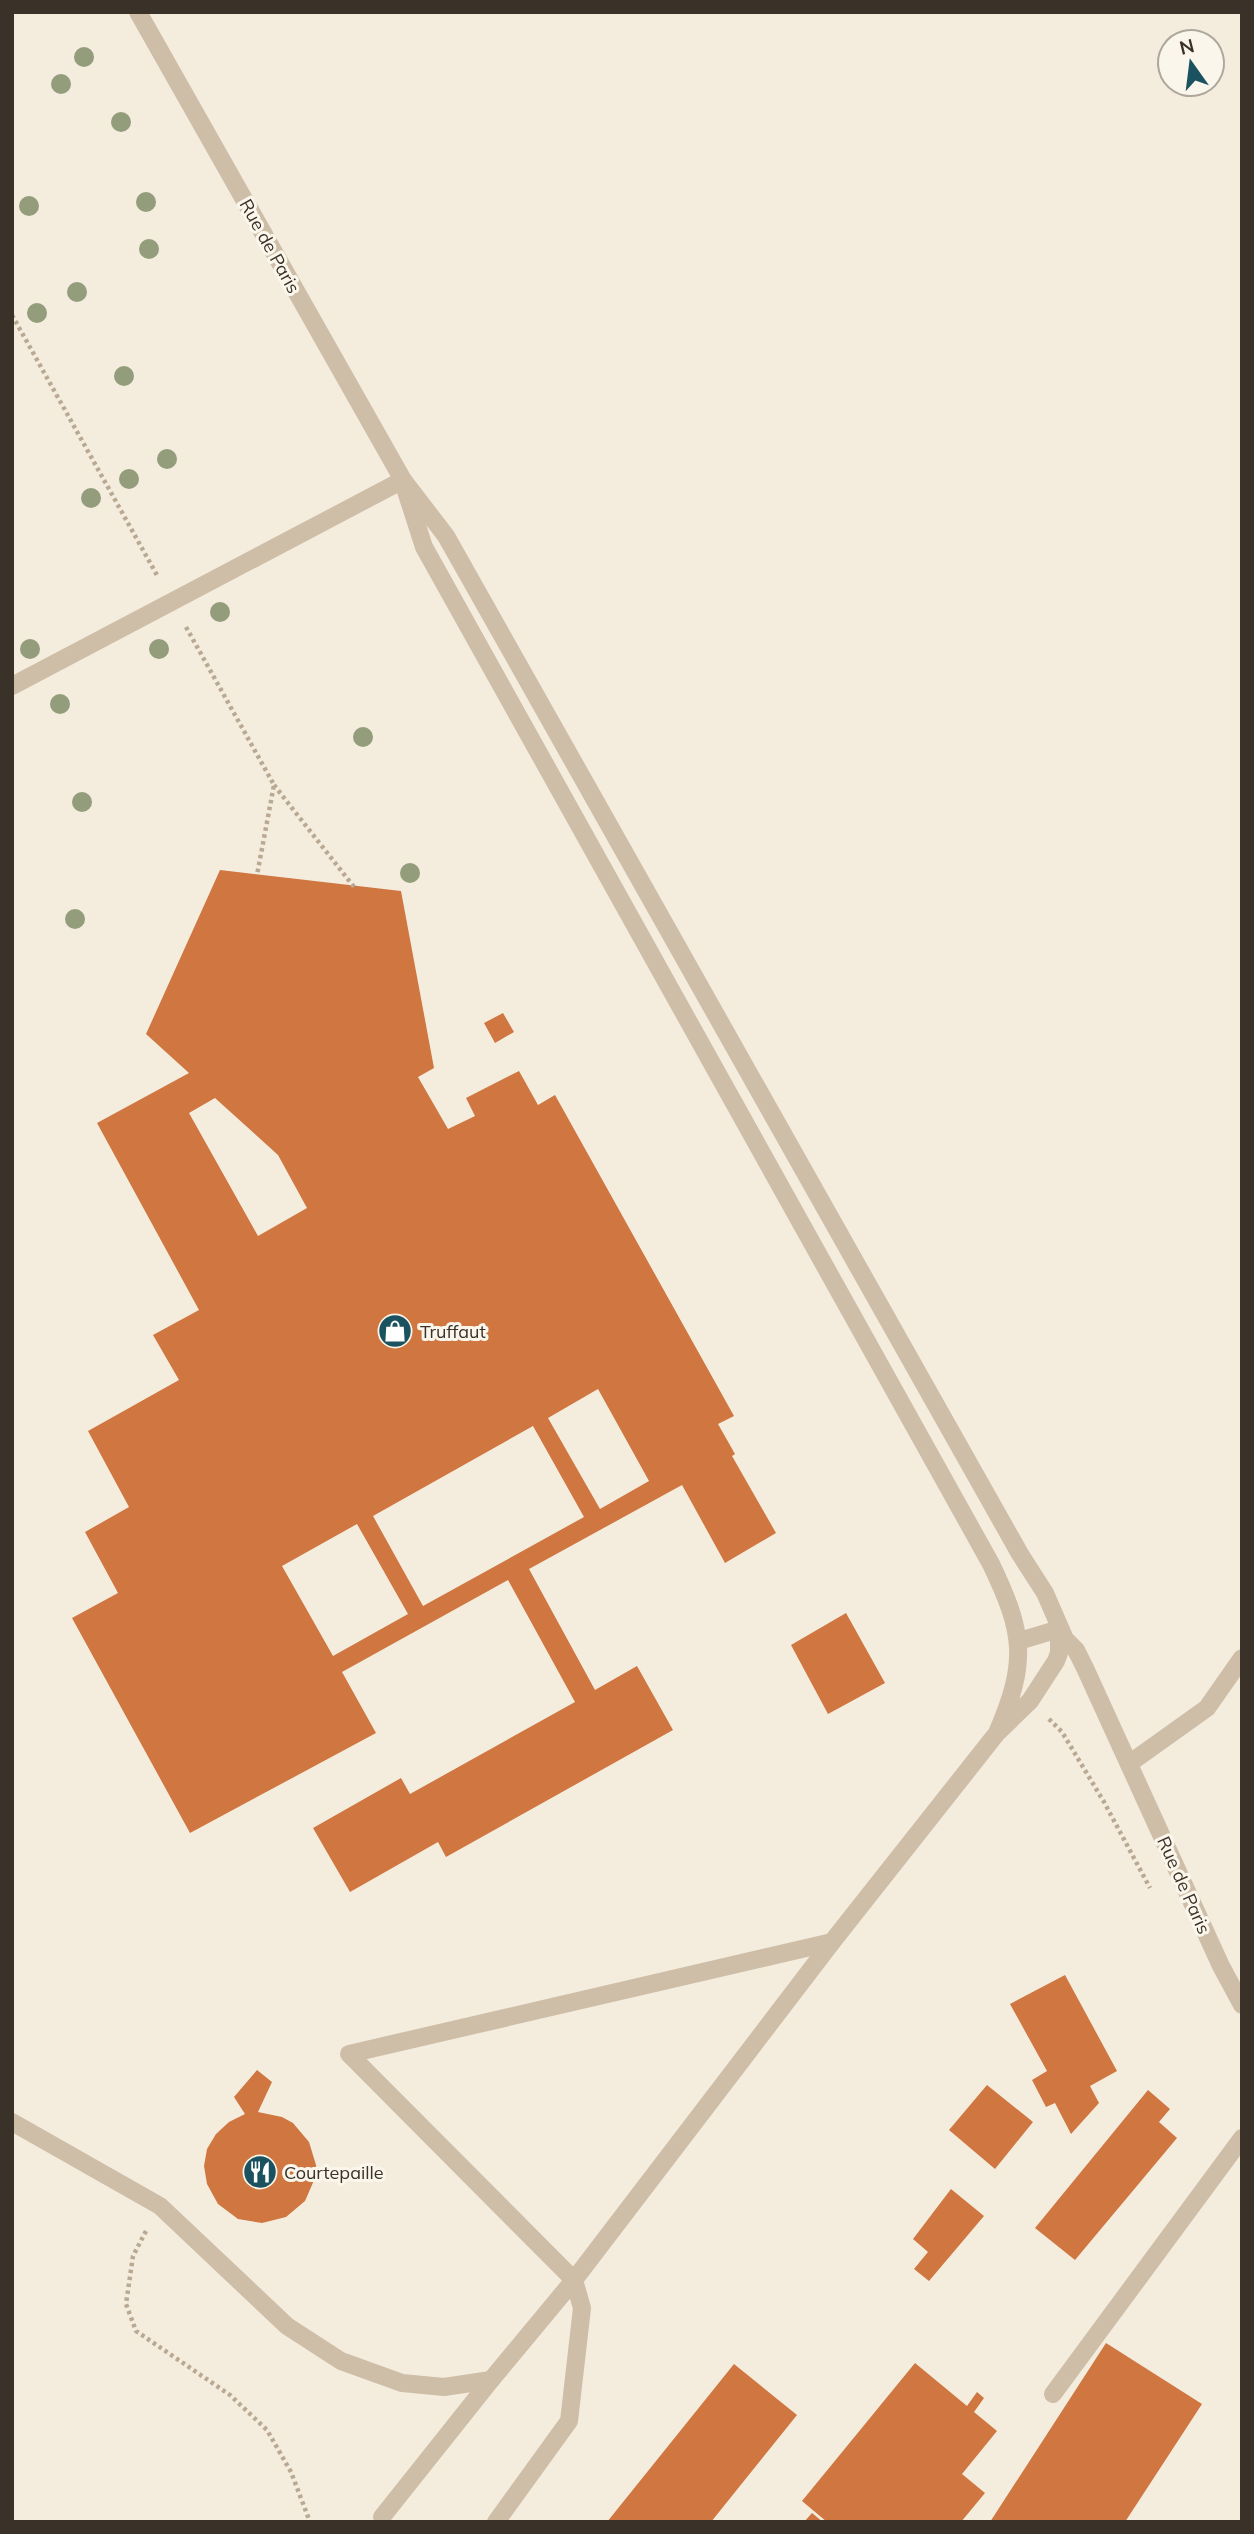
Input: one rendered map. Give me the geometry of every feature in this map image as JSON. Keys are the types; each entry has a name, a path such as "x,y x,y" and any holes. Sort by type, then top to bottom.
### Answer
{"street":[{"name":"Rue de Paris","path":"138,12 403,480 446,536 1020,1554 1045,1593 1059,1629 1086,1668 1183,1885 1242,2005"},
{"path":"12,686 403,480 424,547 991,1564 1015,1618 1019,1641 1012,1699 998,1733"},
{"path":"382,2517 574,2280 832,1942 998,1733 1030,1701 1056,1661 1059,1653 1059,1629 1019,1641"},
{"path":"1130,1763 1207,1708 1242,1658"},
{"path":"496,2522 569,2421 582,2308 574,2280 349,2054 832,1942"},
{"path":"12,2122 155,2203 287,2326 341,2361 402,2383 444,2387 491,2380"},
{"path":"1053,2394 1242,2138"}],"path":[{"path":"274,785 354,887"},
{"path":"1030,1701 1062,1732 1104,1802 1149,1887 1158,1897"},
{"path":"155,2203 133,2256 125,2304 136,2331 230,2395 267,2430 291,2472 310,2522"}],"building":[{"path":"220,870 401,891 434,1068 418,1077 448,1129 475,1116 466,1098 519,1071 538,1105 555,1095 734,1416 718,1424 735,1454 732,1456 776,1533 725,1563 682,1485 529,1569 595,1690 637,1666 673,1730 446,1857 438,1842 350,1892 313,1828 401,1778 410,1794 575,1702 508,1580 342,1672 376,1733 190,1833 72,1618 118,1593 85,1532 129,1507 88,1431 179,1380 153,1335 199,1310 97,1123 189,1073 146,1034","holes":["215,1098 278,1155 307,1208 258,1236 189,1113","598,1389 649,1481 600,1509 548,1418","533,1426 584,1517 423,1606 373,1516","357,1524 408,1614 333,1656 282,1566"]},
{"path":"503,1013 514,1032 495,1043 484,1023"},
{"path":"846,1613 885,1683 828,1714 791,1645"},
{"path":"1065,1975 1117,2071 1090,2086 1099,2103 1071,2134 1055,2103 1046,2107 1032,2080 1047,2071 1010,2004"},
{"name":"Courtepaille","path":"257,2070 272,2082 258,2112 282,2117 293,2123 309,2142 316,2165 315,2178 305,2201 286,2217 262,2223 238,2219 218,2204 207,2184 204,2166 207,2149 216,2134 229,2122 245,2114 234,2097"},
{"path":"987,2085 1033,2122 995,2169 949,2130"},
{"path":"1148,2090 1170,2109 1159,2122 1177,2138 1075,2260 1035,2228"},
{"path":"951,2189 984,2216 929,2281 914,2269 928,2252 913,2239"},
{"path":"1106,2343 1202,2404 1125,2522 990,2522"},
{"path":"915,2363 967,2406 977,2392 984,2398 974,2412 997,2431 962,2474 985,2493 961,2522 827,2522 802,2501"},
{"path":"734,2364 797,2415 711,2522 607,2522"},
{"path":"812,2513 823,2522 804,2522"}],"place":[{"name":"Truffaut","path":"395,1331"},
{"name":"Courtepaille","path":"260,2172"}]}
